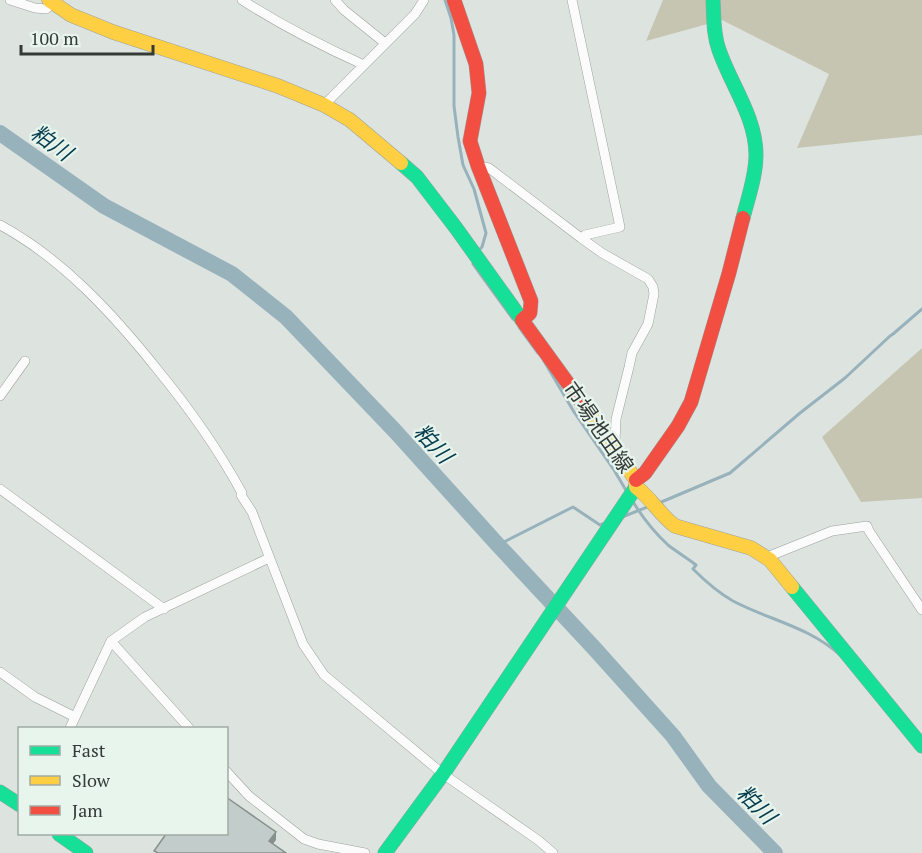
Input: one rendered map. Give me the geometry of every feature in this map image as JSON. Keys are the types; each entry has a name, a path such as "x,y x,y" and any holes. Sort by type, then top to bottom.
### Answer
{"street":[{"path":"10,0 46,9 51,2"},
{"path":"242,0 268,17 331,50 364,64"},
{"path":"335,0 385,43"},
{"path":"324,105 415,14 424,0"},
{"path":"454,0 476,64 479,93 470,141 531,301 530,313 522,320"},
{"path":"572,0 620,227 585,235 581,238"},
{"path":"385,853 446,770 626,504 636,483 678,426 691,402 729,273 752,184 756,155 753,131 719,50 714,29 713,0"},
{"name":"市場池田線","path":"51,2 71,15 113,32 278,86 324,105 350,120 390,153 417,177 456,228 534,334 636,483 667,521 675,526 751,548 767,557 922,746"},
{"path":"478,166 489,168 602,253 648,279 653,287 654,294 648,324 632,353 628,368 616,420 613,447"},
{"path":"0,225 19,235 56,262 90,294 129,334 173,388 228,467 252,512 303,644 324,675 553,853"},
{"path":"0,396 25,361"},
{"path":"0,489 164,609"},
{"path":"767,557 832,531 867,526 922,610"},
{"path":"71,727 111,641 145,617 269,558"},
{"path":"111,641 187,727"},
{"path":"0,672 35,697 75,717"},
{"path":"228,773 249,796 304,839 365,853"},
{"path":"0,792 18,804"},
{"path":"60,835 86,853"}],"green space":[{"path":"663,0 922,0 922,135 797,148 829,74 722,20 646,41"},
{"path":"922,348 922,498 861,502 822,437"}],"building":[{"path":"228,798 276,832 269,841 286,853 158,853 154,851 165,835 228,835"}],"waterway":[{"path":"445,0 454,35 454,106 458,137 463,165 474,189 486,233 482,247 477,252"},
{"name":"粕川","path":"0,133 104,206 232,274 286,317 395,431 594,648 673,736 709,786 775,853"},
{"path":"473,264 513,319"},
{"path":"659,503 730,473 845,378 922,309"},
{"path":"519,327 538,353"},
{"path":"544,361 574,412 627,492"},
{"path":"632,500 658,535 696,565 693,569 717,591 747,608 803,631 841,656"},
{"path":"622,517 650,506"},
{"path":"498,545 573,507 600,525 605,523"}],"traffic: fast":[{"path":"713,0 717,44 747,114 755,141 755,171 743,218"},
{"path":"401,163 417,177 522,320"},
{"path":"385,853 443,774 636,487"},
{"path":"792,587 922,746"},
{"path":"0,792 18,804"},
{"path":"60,835 86,853"}],"traffic: slow":[{"path":"49,0 71,15 113,32 278,86 324,105 350,120 401,163"},
{"path":"580,400 636,480 636,487 670,522 675,526 751,548 770,560 792,587"}],"traffic: jam":[{"path":"454,0 476,64 479,93 470,141 531,301 530,313 522,320 580,400"},
{"path":"636,480 645,473 678,426 691,402 743,218"}]}
